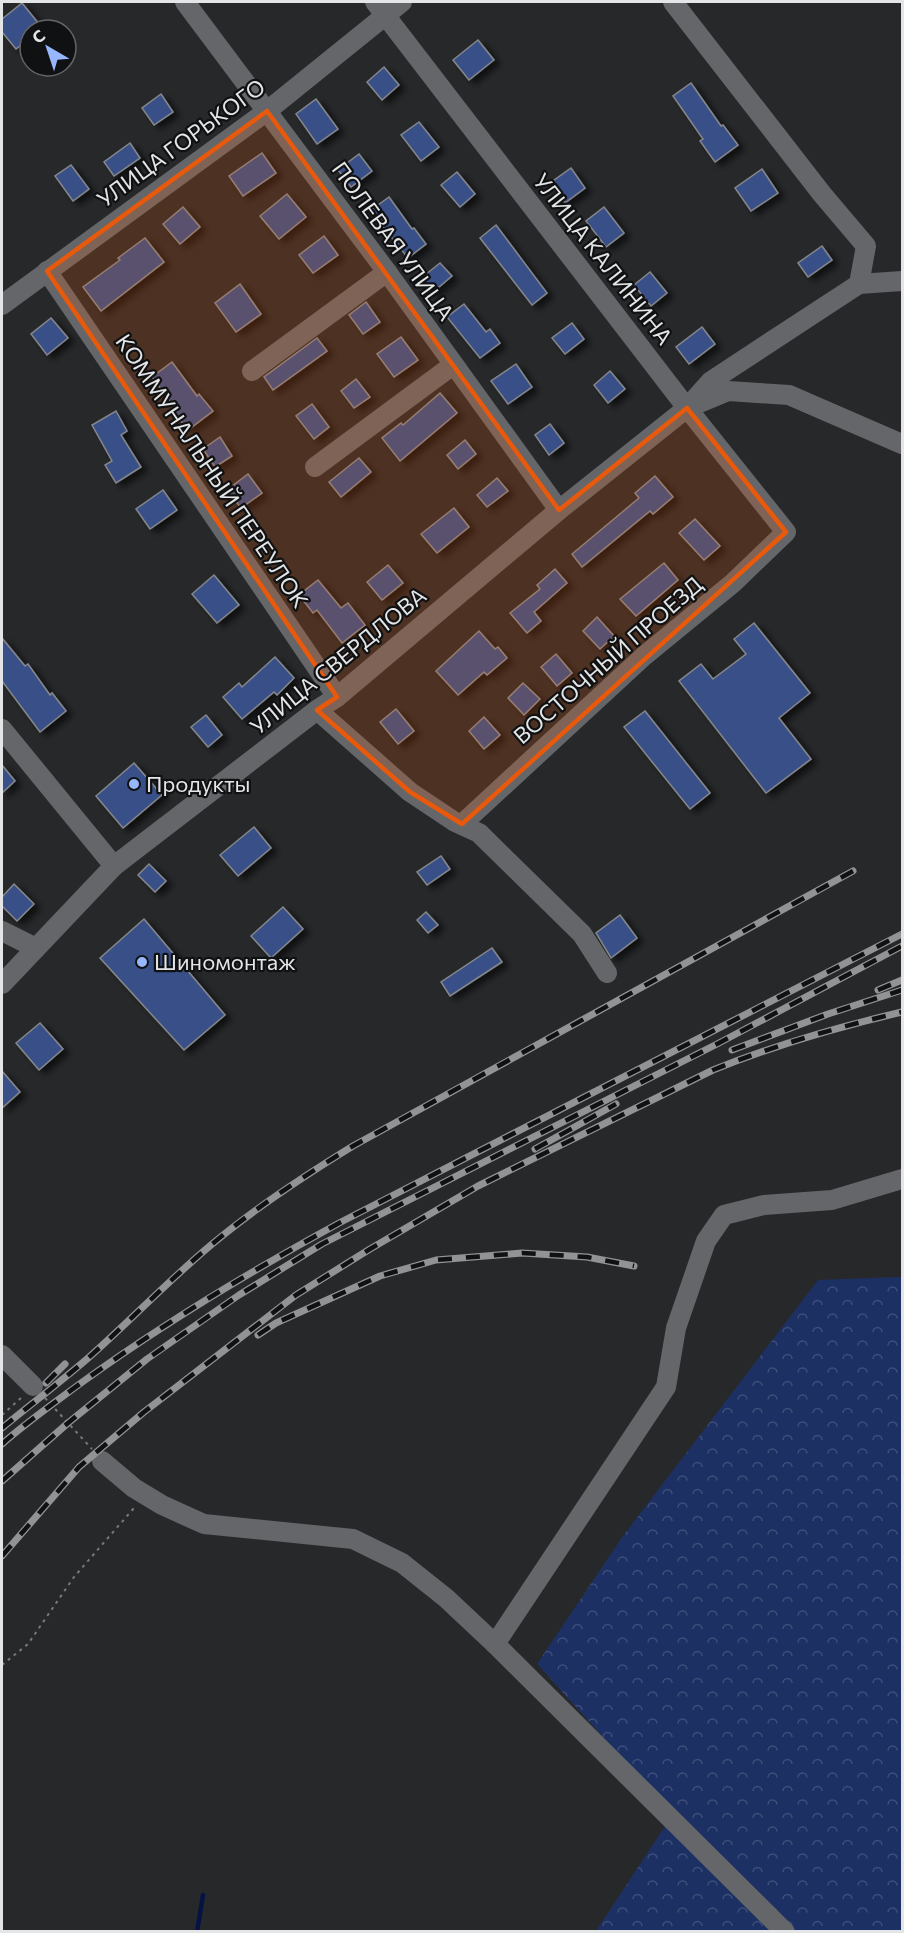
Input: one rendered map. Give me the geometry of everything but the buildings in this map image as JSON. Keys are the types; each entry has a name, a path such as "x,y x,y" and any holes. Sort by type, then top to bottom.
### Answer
{"street":[{"name":"ПОЛЕВАЯ УЛИЦА","path":"185,2 387,272 559,510"},
{"name":"УЛИЦА ГОРЬКОГО","path":"2,305 267,111 380,8 402,2"},
{"path":"672,2 822,194 866,246 860,284 903,281"},
{"name":"УЛИЦА КАЛИНИНА","path":"380,8 687,408 786,532"},
{"name":"КОММУНАЛЬНЫЙ ПЕРЕУЛОК","path":"46,271 337,697"},
{"path":"252,371 387,272"},
{"name":"УЛИЦА СВЕРДЛОВА","path":"2,984 114,866 337,697 559,510 687,408 711,381 860,284"},
{"path":"315,467 453,365"},
{"path":"687,408 728,391 789,395 903,444"},
{"name":"ВОСТОЧНЫЙ ПРОЕЗД","path":"462,824 644,656 733,583 786,532"},
{"path":"317,710 410,792 455,822 478,833 582,934 607,973"},
{"path":"2,729 114,866"},
{"path":"2,931 36,948"},
{"path":"495,1644 666,1387 676,1328 706,1240 724,1215 764,1205 832,1200 903,1179"},
{"path":"2,1355 33,1386"},
{"path":"102,1461 134,1488 204,1524 353,1539 402,1563 446,1598 495,1644 784,1932"}],"path":[{"path":"2,1415 33,1386 102,1461"},
{"path":"2,1665 28,1644 74,1577 146,1495"}],"highlighted area":[{"path":"267,111 559,510 687,408 786,532 462,824 410,792 317,710 337,697 47,271"}],"green space":[{"path":"902,1277 902,1931 596,1931 673,1814 537,1664 623,1536 818,1280"}],"waterway":[{"path":"197,1932 203,1895"}],"railway":[{"path":"2,1428 87,1359 211,1245 298,1181 353,1146 853,871"},
{"path":"2,1444 112,1361 208,1298 274,1259 341,1222 902,934"},
{"path":"2,1481 68,1423 147,1359 239,1295 322,1244 719,1043 902,946"},
{"path":"878,990 902,980"},
{"path":"732,1050 828,1014 902,990"},
{"path":"2,1556 79,1467 144,1412 296,1295 370,1249 478,1186 713,1070 807,1037 902,1012"},
{"path":"535,1149 616,1104"},
{"path":"258,1335 276,1323 380,1276 436,1260 522,1253 587,1257 634,1266"},
{"path":"46,1383 65,1364"}],"place":[{"name":"Продукты","path":"134,784"},
{"name":"Шиномонтаж","path":"142,962"}]}
